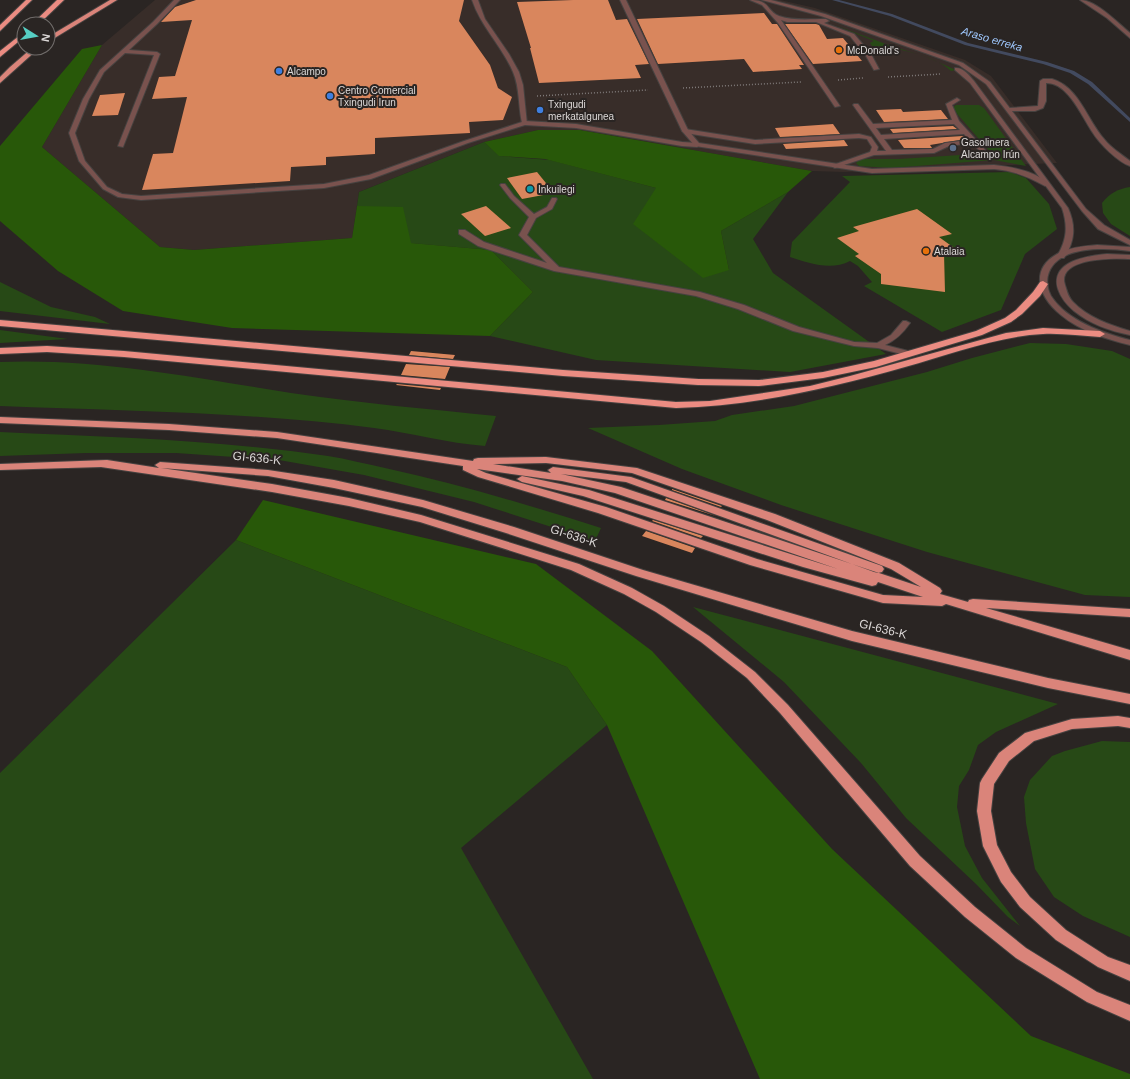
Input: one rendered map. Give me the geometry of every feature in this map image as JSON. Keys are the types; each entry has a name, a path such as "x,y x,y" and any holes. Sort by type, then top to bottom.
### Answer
{"highway":[{"path":"0,29 29,0"},
{"path":"44,16 61,0"},
{"path":"56,35 114,0"},
{"path":"0,55 16,41"},
{"path":"0,81 26,56"},
{"path":"0,323 563,374 698,382 760,383 815,376 876,364 978,333 1001,324 1019,312 1029,303 1043,284"},
{"path":"0,350 47,349 124,354 676,405 710,404 810,389 852,379 1006,336 1043,331 1100,334"},
{"name":"GI-636-K","path":"0,420 169,427 277,435 562,478 617,490 956,602 1077,640 1130,654"},
{"name":"GI-636-K","path":"457,463 484,460 546,460 633,470 771,517 894,566 956,602"},
{"path":"100,463 272,488 349,502 421,519 575,567 628,590 705,639 751,676 784,709 915,861 970,912 1027,957 1092,997 1130,1013"},
{"name":"GI-636-K","path":"0,467 100,463 189,466 268,472 334,484 408,501 503,528 640,573 852,636 1048,683 1130,699"},
{"name":"GI-636-K","path":"457,463 482,475 602,510 754,562 883,598 956,602"},
{"path":"956,602 1130,613"},
{"path":"1130,723 1118,721 1072,724 1030,737 1004,757 987,784 984,811 990,846 1006,877 1025,902 1061,935 1103,962 1130,974"}],"street":[{"path":"177,0 102,71 86,99 72,133 82,161 105,188 120,196 141,198 324,186 371,177 466,142 525,123 576,126 682,144 872,171 994,167 1014,169 1032,176 1047,185"},
{"path":"475,0 485,25 511,61 517,74 522,88 522,113 525,123"},
{"path":"623,0 687,133 697,145"},
{"path":"753,0 764,4 780,22 837,106"},
{"path":"765,0 812,12 961,64 980,76 988,83 1009,110 1084,210 1101,227 1130,243"},
{"path":"1083,0 1109,17 1130,36"},
{"path":"774,15 773,12 777,9 796,9 812,12"},
{"path":"796,9 806,16 797,20"},
{"path":"774,15 782,19 826,21 945,63 964,73 1065,208 1071,224 1070,240 1061,256"},
{"path":"780,22 818,22 852,35 869,55 876,68"},
{"path":"121,146 156,54 124,51"},
{"path":"1009,110 1035,109 1041,107 1043,102 1043,81 1056,82 1075,99 1101,140 1130,164"},
{"path":"973,84 988,83"},
{"path":"957,100 949,104 956,122 984,152"},
{"path":"856,105 891,153"},
{"path":"871,126 956,122"},
{"path":"879,137 966,132"},
{"path":"687,133 755,142 859,136 869,138 872,141 875,147 873,153"},
{"path":"687,133 759,147 784,145"},
{"path":"845,141 872,141"},
{"path":"835,166 873,153 934,151 947,144 974,141"},
{"path":"503,185 512,197 533,217"},
{"path":"554,200 550,208 533,217 523,235 557,269"},
{"path":"462,232 481,244 557,269 696,294 741,307 796,329 854,344 878,346 909,354"},
{"path":"1130,249 1106,247 1073,251 1061,256 1050,264 1044,273 1043,284 1049,297 1060,310 1078,323 1100,334 1130,343"},
{"path":"1130,257 1097,256 1074,263 1065,269 1061,277 1060,286 1065,297 1075,308 1089,318 1130,333"},
{"path":"878,346 888,341 902,330 906,322"}],"path":[{"path":"881,78 964,73"},
{"path":"532,96 666,90 865,78"}],"shaded area":[{"name":"Txingudi merkatalgunea","path":"155,0 780,0 815,8 965,60 991,76 1057,163 844,172 812,171 580,130 538,130 484,142 359,192 352,238 194,250 160,247 42,147 102,45"}],"green space":[{"path":"835,25 913,53 892,48 872,46 870,43 874,41"},
{"path":"102,45 42,147 160,247 194,250 352,238 357,206 403,207 411,243 491,250 533,292 490,336 232,328 123,311 58,271 0,221 0,146 82,49"},
{"path":"937,62 956,70 951,71 944,65"},
{"path":"956,105 979,105 984,108 1026,166 994,160 891,168 859,166 856,163 860,159 899,159 991,153 952,108"},
{"path":"538,130 580,130 812,171 788,192 721,231 729,270 703,278 633,224 656,188 545,159 499,156 484,142"},
{"path":"484,142 500,156 550,160 656,188 729,270 721,231 788,192 753,239 773,273 886,354 790,372 596,360 490,336 533,292 491,250 410,243 357,206 359,192"},
{"path":"1010,172 1026,178 1049,204 1057,229 1025,254 1001,310 942,332 864,286 872,282 858,266 850,261 843,264 827,266 812,264 790,257 792,242 850,182 842,176"},
{"path":"1130,187 1130,236 1111,224 1103,213 1102,203 1114,192"},
{"path":"0,282 51,307 95,317 110,324 0,311"},
{"path":"0,330 68,339 0,343"},
{"path":"1030,343 1066,344 1112,351 1130,359 1130,597 1085,595 927,552 781,505 682,469 588,428 715,421 732,415 794,406 927,372 972,358"},
{"path":"0,362 73,363 110,366 146,370 317,397 496,416 485,446 457,443 374,428 234,415 0,406"},
{"path":"0,432 246,446 328,456 412,474 466,488 601,528 595,541 474,502 364,475 279,460 176,453 86,453 0,456"},
{"path":"263,500 536,564 652,651 832,849 1031,1036 1130,1074 1130,1079 760,1079 607,725 567,667 236,540"},
{"path":"236,540 567,667 607,725 461,848 593,1079 0,1079 0,773"},
{"path":"693,607 1058,704 996,732 978,745 969,770 959,786 957,807 965,846 982,878 1020,926 1008,917 976,884 906,818 861,763 784,682"},
{"path":"1102,741 1130,742 1130,937 1083,916 1054,897 1035,869 1026,823 1024,797 1030,780 1052,756"}],"building":[{"name":"Centro Comercial Txingudi Irun","path":"196,0 464,0 459,21 490,65 498,88 512,97 503,120 469,122 470,133 375,138 375,154 326,157 326,165 291,167 290,181 142,190 153,154 173,153 187,97 152,99 159,77 175,76 192,20 161,22 175,7"},
{"path":"608,0 616,20 627,19 649,64 635,65 641,78 539,83 531,48 517,2"},
{"path":"764,13 772,24 777,24 804,65 799,65 802,69 753,72 744,59 658,64 637,19"},
{"path":"785,24 819,25 827,39 843,38 862,61 813,64"},
{"path":"125,93 118,115 92,116 100,95"},
{"path":"901,109 903,112 941,110 948,119 884,122 876,110"},
{"path":"833,124 840,134 780,137 775,128"},
{"path":"953,126 957,129 893,133 890,129"},
{"path":"963,136 966,139 930,145 932,148 904,148 898,140"},
{"path":"844,140 848,146 786,149 783,144"},
{"name":"Inkuilegi","path":"537,172 554,193 522,199 507,178"},
{"path":"486,206 511,228 485,236 461,214"},
{"name":"Atalaia","path":"917,209 952,234 939,237 957,250 944,253 945,292 881,284 881,274 855,256 859,254 837,238 859,231 853,227"},
{"path":"411,351 455,355 453,359 409,355"},
{"path":"406,364 450,367 445,379 401,375"},
{"path":"396,385 441,388 440,390"},
{"path":"672,489 722,506 721,507"},
{"path":"666,498 716,516 665,500"},
{"path":"653,520 703,536 701,538 652,521"},
{"path":"646,531 695,548 692,553 642,536"}],"waterway":[{"name":"Araso erreka","path":"834,0 891,15 967,44 1045,63 1072,72 1090,83 1130,121"}],"place":[{"name":"McDonald's","path":"839,50"},
{"name":"Alcampo","path":"279,71"},
{"name":"Centro Comercial Txingudi Irun","path":"330,96"},
{"name":"Txingudi merkatalgunea","path":"540,110"},
{"name":"Gasolinera Alcampo Irún","path":"953,148"},
{"name":"Inkuilegi","path":"530,189"},
{"name":"Atalaia","path":"926,251"}]}
